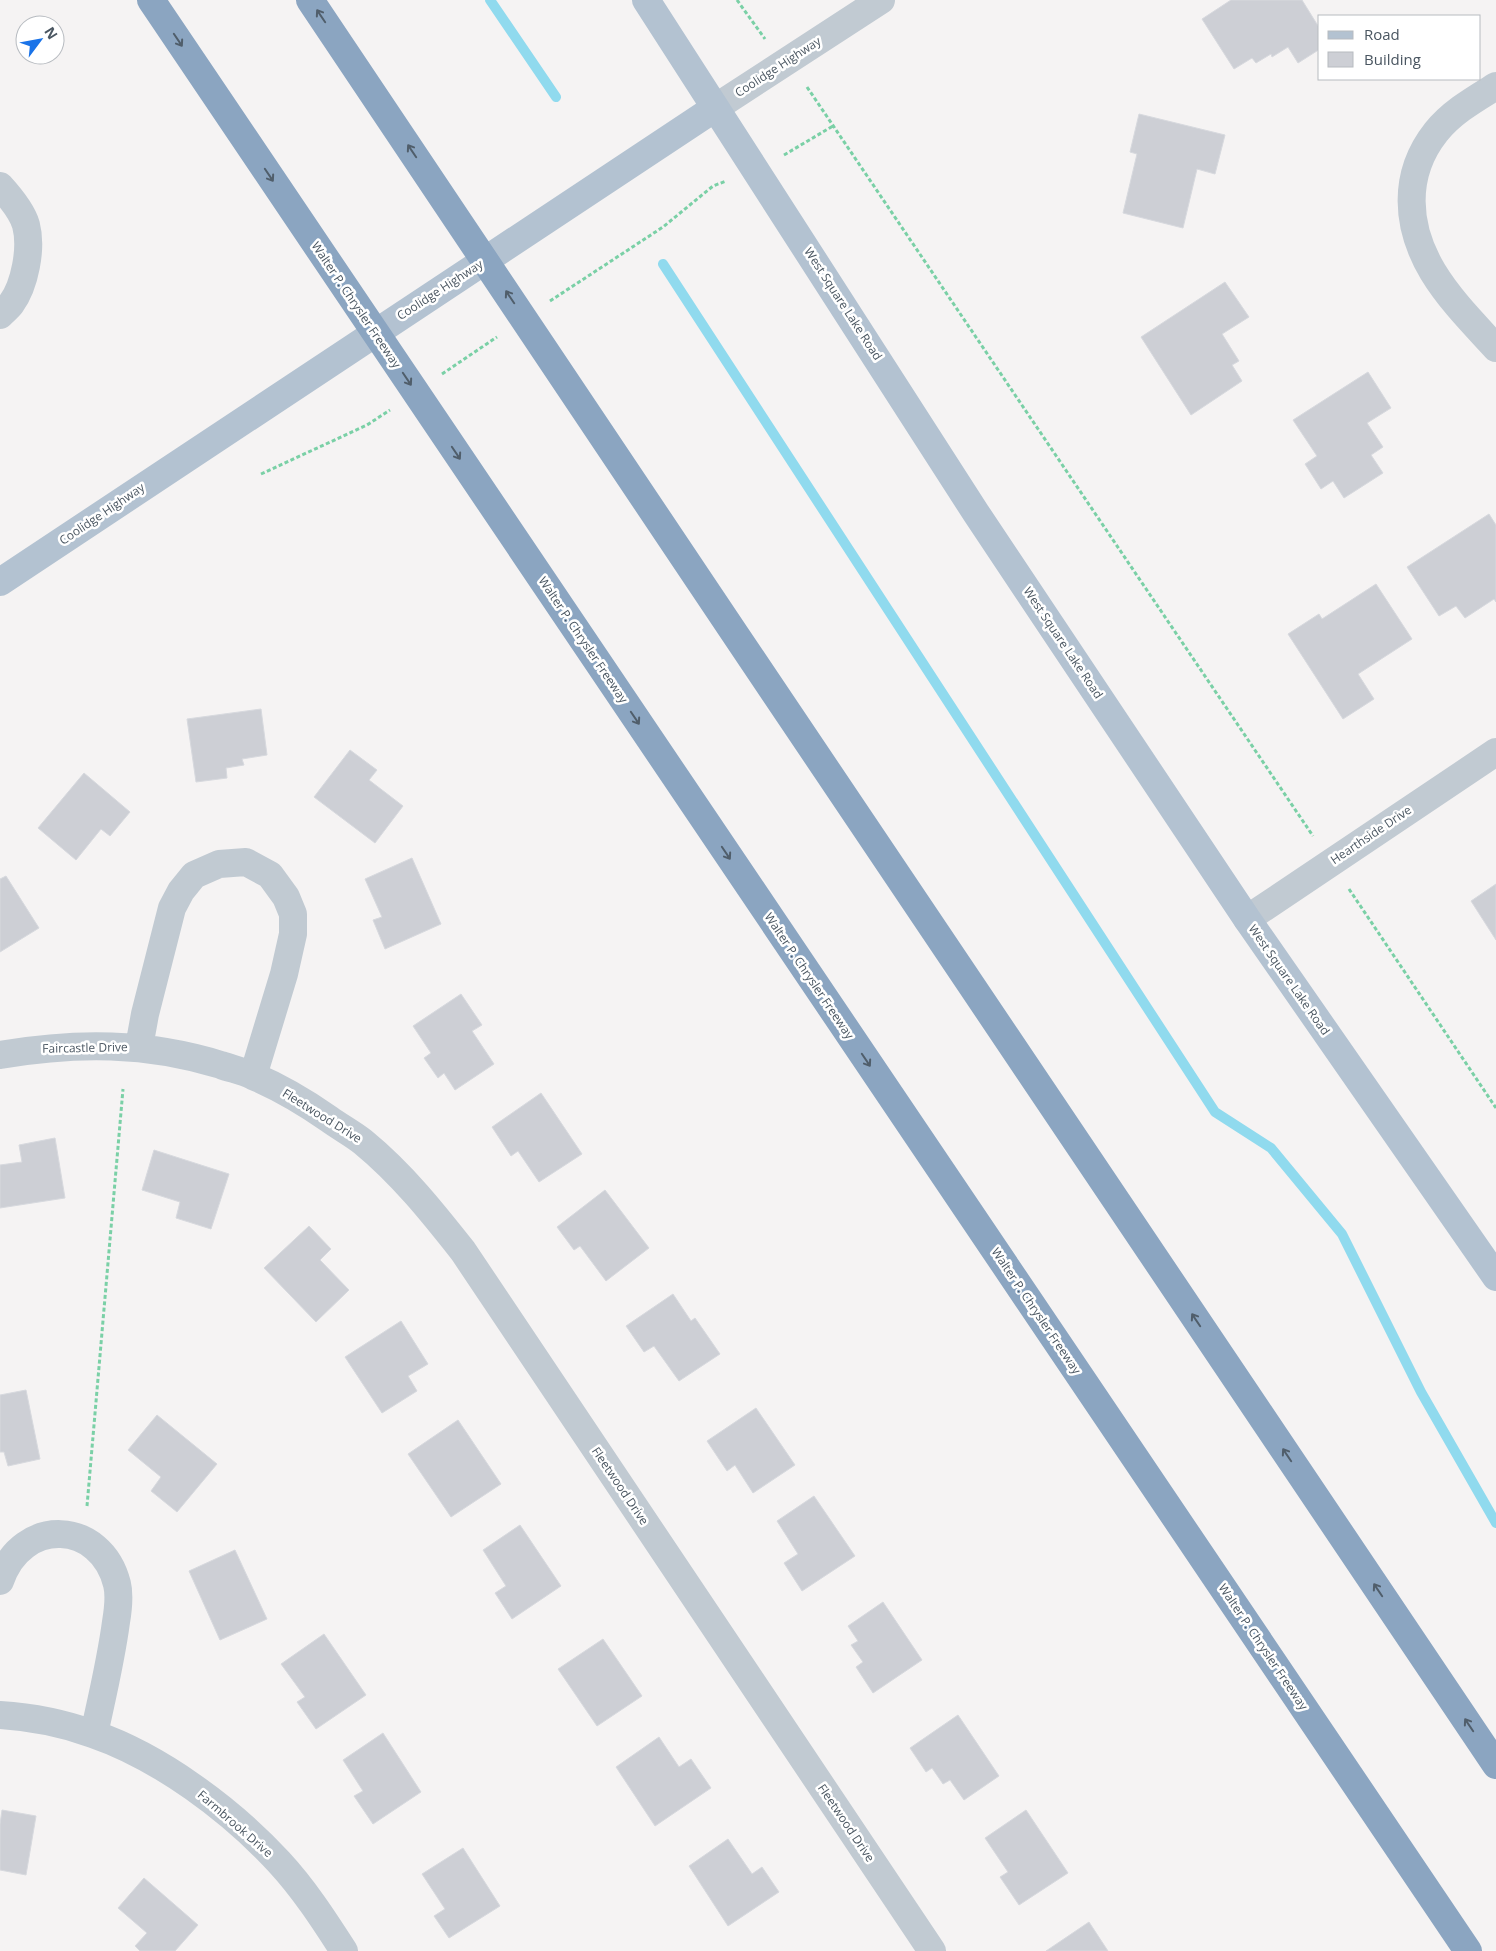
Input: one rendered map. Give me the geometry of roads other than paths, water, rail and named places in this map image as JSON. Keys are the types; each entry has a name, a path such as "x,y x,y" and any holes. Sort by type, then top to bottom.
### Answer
{"highway":[{"name":"Walter P. Chrysler Freeway","path":"151,0 1468,1951"},
{"path":"310,0 538,338 740,643 1496,1765"}],"main road":[{"name":"West Square Lake Road","path":"646,0 982,521 1247,919 1496,1277"},
{"name":"Coolidge Highway","path":"0,582 715,108"}],"street":[{"name":"Coolidge Highway","path":"715,108 881,0"},
{"path":"1496,86 1458,111 1436,132 1419,160 1412,184 1411,214 1419,243 1433,272 1453,300 1496,348"},
{"path":"0,186 12,200 26,224 28,250 25,275 12,304 0,315"},
{"name":"Hearthside Drive","path":"1247,919 1496,752"},
{"path":"139,1047 145,1014 172,908 181,891 194,875 219,864 246,862 270,875 286,897 292,914 293,934 284,974 253,1076"},
{"name":"Faircastle Drive","path":"0,1055 36,1049 79,1046 139,1047 200,1059"},
{"name":"Fleetwood Drive","path":"200,1059 253,1076 313,1108 363,1142 428,1207 463,1251 932,1951"},
{"path":"0,1581 5,1567 18,1551 33,1539 51,1534 68,1534 86,1542 100,1553 112,1568 118,1586 118,1605 113,1645 94,1734"},
{"name":"Farmbrook Drive","path":"0,1714 22,1716 60,1724 94,1734 138,1754 216,1803 280,1863 310,1900 344,1951"}],"waterway":[{"path":"490,0 556,97"},
{"path":"663,264 1215,1112 1271,1148 1342,1234 1421,1392 1496,1523"}]}
